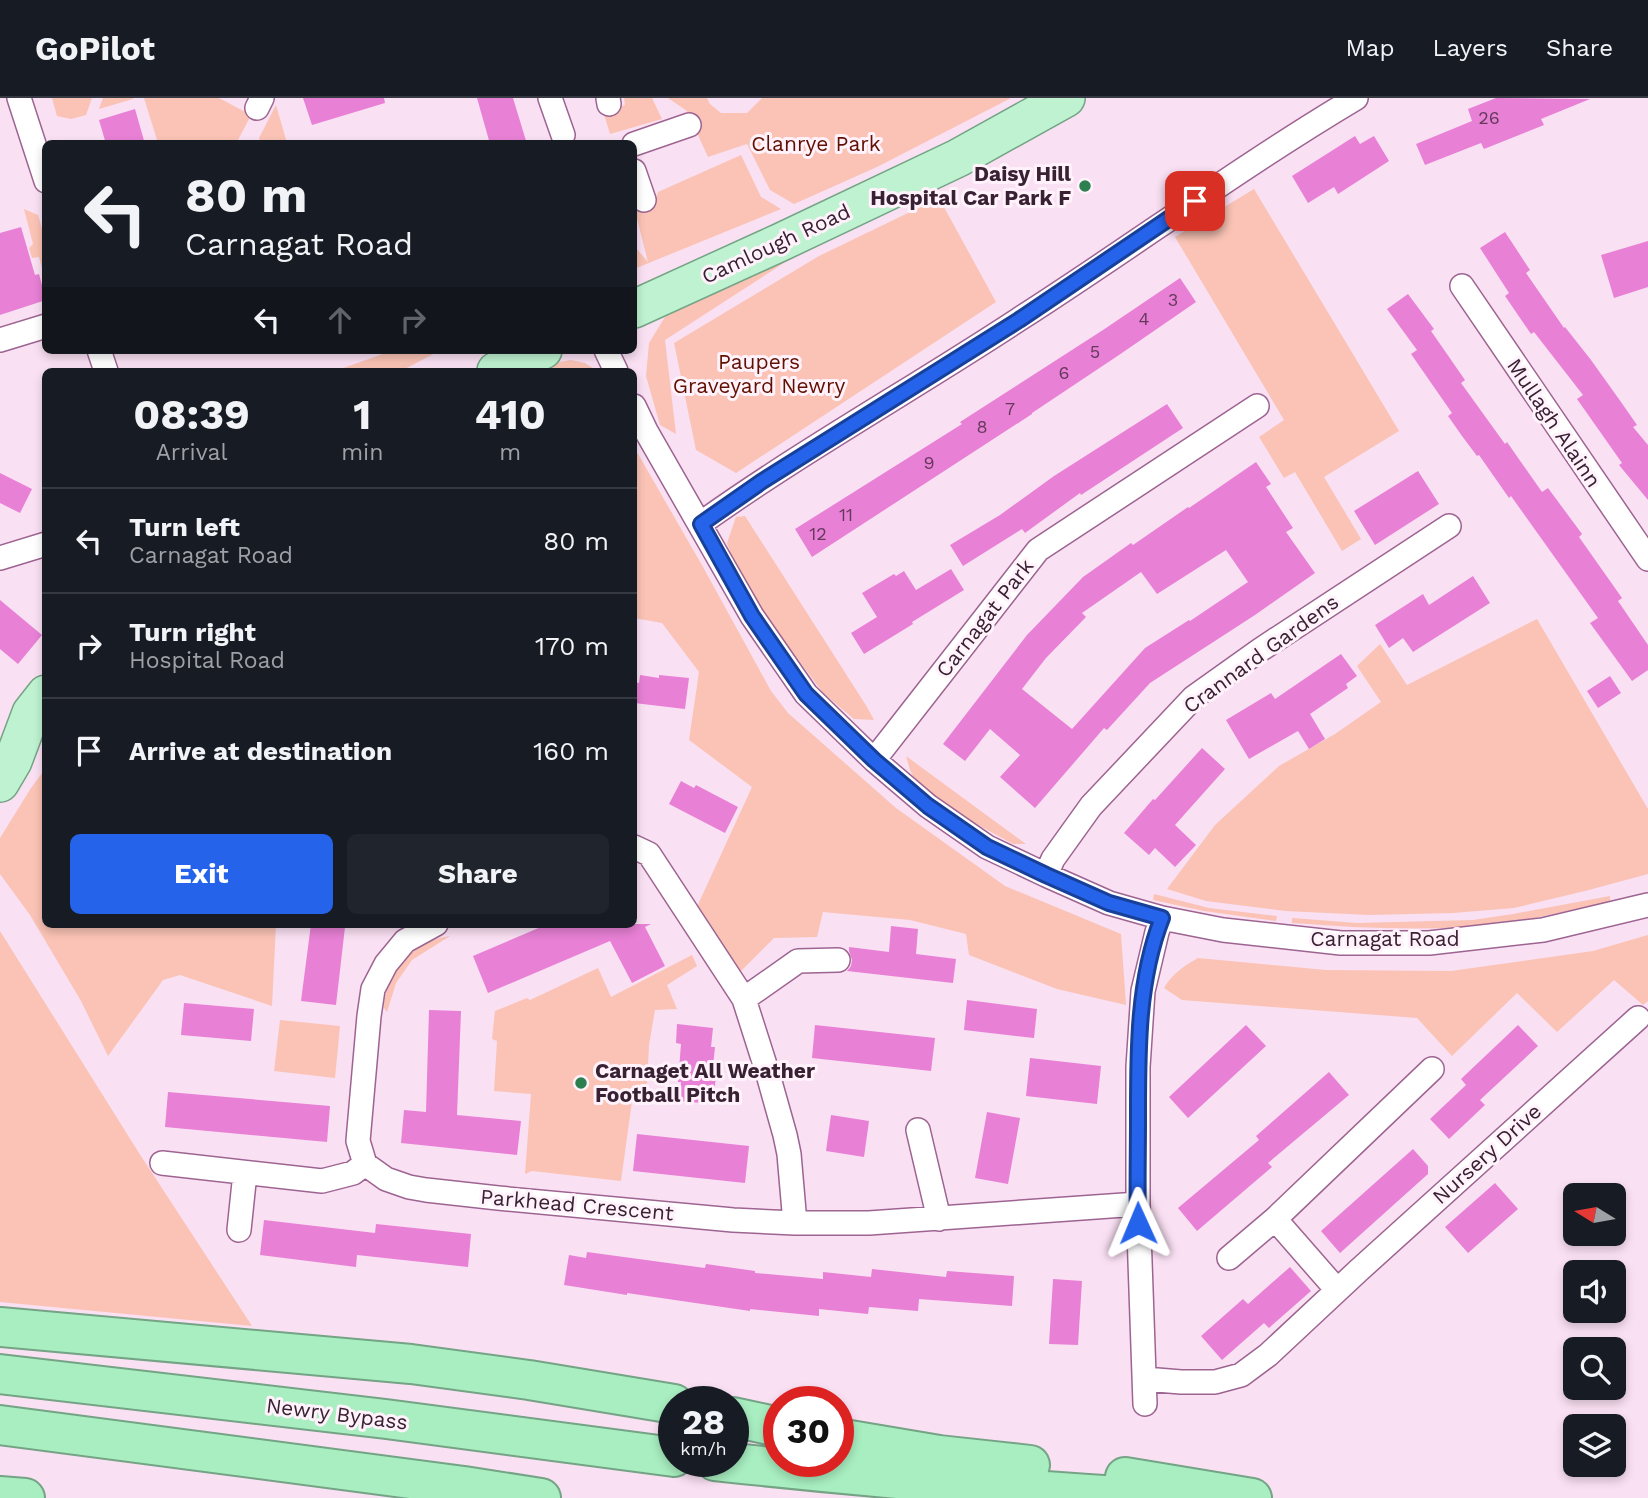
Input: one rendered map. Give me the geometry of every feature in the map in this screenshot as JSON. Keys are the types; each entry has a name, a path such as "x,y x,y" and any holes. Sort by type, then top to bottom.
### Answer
{"highway":[{"path":"0,1327 411,1364 658,1401"},
{"name":"Newry Bypass","path":"0,1374 386,1419 658,1455"},
{"path":"0,1425 541,1498"},
{"path":"854,1441 939,1455 1157,1481 1252,1498"},
{"path":"749,1465 864,1477 1152,1498"},
{"path":"0,1496 24,1498"}],"main road":[{"name":"Camlough Road","path":"637,308 958,158 1066,98"},
{"path":"503,368 534,354"},
{"path":"6,772 31,713 42,699"},
{"path":"6,772 42,738"}],"street":[{"path":"19,98 42,169"},
{"path":"550,98 563,135"},
{"path":"701,524 761,482 1019,320 1261,157 1356,98"},
{"path":"637,143 688,125"},
{"path":"637,180 644,200"},
{"name":"Mullagh Alainn","path":"1461,286 1648,559"},
{"path":"0,340 42,327"},
{"name":"Carnagat Park","path":"874,760 1038,550 1257,406"},
{"name":"Carnagat Road","path":"637,412 752,616 806,694 874,760 928,806 987,847 1109,903 1162,918 1223,930 1341,943 1429,943 1543,930 1648,905"},
{"name":"Crannard Gardens","path":"1046,875 1053,859 1091,806 1194,697 1260,650 1448,526"},
{"path":"0,558 42,545"},
{"path":"637,848 649,854 744,999 785,1135 795,1223"},
{"path":"1145,1404 1138,1204 1138,1067 1143,991 1162,918"},
{"path":"162,1163 323,1181 353,1173 365,1164 358,1141 373,989 386,964 405,941 429,928"},
{"path":"744,999 798,961 838,960"},
{"name":"Nursery Drive","path":"1145,1379 1215,1382 1241,1375 1268,1355 1638,1018"},
{"path":"1229,1258 1275,1219 1432,1069"},
{"path":"918,1130 939,1219"},
{"name":"Parkhead Crescent","path":"365,1164 386,1179 426,1190 733,1220 869,1223 1138,1204"},
{"path":"239,1230 245,1173"},
{"path":"1275,1219 1337,1290"}],"green space":[{"path":"52,98 92,98 86,115 71,119 57,116"},
{"path":"103,98 133,98 133,99 99,109"},
{"path":"144,98 219,98 251,115 238,140 157,140"},
{"path":"624,98 652,98 662,119 610,134 603,111 625,105"},
{"name":"Clanrye Park","path":"668,98 707,98 721,113 747,113 762,98 1011,98 877,167 794,204 770,190 747,144 708,157 687,111"},
{"path":"276,105 286,140 259,138"},
{"path":"741,155 761,197 781,209 637,268 637,249 648,262 637,219 637,206 655,202 658,192"},
{"path":"1254,189 1399,431 1324,477 1361,539 1342,551 1295,472 1284,478 1259,437 1284,420 1175,237"},
{"name":"Paupers Graveyard Newry","path":"939,198 996,302 736,473 696,450 674,343 819,256"},
{"path":"24,209 38,215 42,229 42,268 39,257 32,258 29,248 33,244"},
{"path":"787,261 665,340 676,434 660,425 646,376 649,343 665,317 705,296"},
{"path":"383,354 433,354 407,368 343,368"},
{"path":"571,360 592,368 542,368"},
{"path":"637,452 771,691 788,713 896,808 1005,886 1121,934 1126,1005 1057,989 969,955 966,934 910,920 823,912 817,937 774,938 735,977 696,909 752,787 689,740 699,672 662,623 637,619"},
{"path":"745,516 874,720 854,719 823,693 774,627 736,569 727,543 736,517"},
{"path":"1537,619 1648,809 1648,874 1514,908 1453,913 1369,915 1285,911 1206,901 1167,889 1215,825 1279,766 1335,734 1381,702 1357,666 1380,644 1407,685"},
{"path":"906,756 1026,844 1013,844 960,815 916,782"},
{"path":"42,773 42,928 276,928 272,1006 180,975 163,980 108,1056 81,1001 30,915 0,874 0,838"},
{"path":"1154,894 1209,908 1277,916 1276,921 1204,911 1153,900"},
{"path":"1610,896 1610,902 1500,924 1396,928 1292,923 1292,918 1357,923 1473,920"},
{"path":"0,931 139,1153 252,1326 0,1302"},
{"path":"1648,935 1648,1001 1643,1005 1614,980 1557,1032 1517,993 1452,1056 1417,1018 1182,1000 1164,988 1179,971 1198,958 1326,970 1451,971 1593,951"},
{"path":"450,936 412,960 396,983 387,1012 383,1005 384,998 402,962 428,942"},
{"path":"692,955 697,966 667,985 677,1009 655,1010 649,1045 646,1105 632,1101 621,1181 532,1171 525,1174 531,1094 494,1091 497,1041 492,1039 495,1011 527,998 530,1000 598,968 611,997"},
{"path":"280,1020 340,1026 335,1078 274,1071"}],"building":[{"path":"303,98 384,98 385,103 312,125"},
{"path":"477,98 513,98 526,140 489,140"},
{"path":"1496,98 1590,99 1541,119 1544,125 1484,149 1481,143 1425,165 1416,144 1472,121 1468,109"},
{"path":"135,109 144,140 105,140 99,120"},
{"path":"1355,136 1360,144 1374,136 1389,161 1338,194 1334,187 1308,203 1292,176"},
{"path":"21,227 35,275 39,274 42,301 0,315 0,233"},
{"path":"1505,232 1530,270 1526,273 1621,402 1637,425 1633,427 1648,445 1648,500 1619,465 1622,463 1577,399 1583,395 1534,332 1531,334 1505,296 1509,293 1480,248"},
{"path":"1648,241 1648,287 1614,298 1601,255"},
{"path":"1180,278 1196,302 1032,414 812,557 795,529 962,424 960,422"},
{"path":"1408,294 1434,329 1431,331 1465,380 1461,383 1542,492 1548,488 1582,534 1579,537 1622,598 1618,601 1648,645 1648,670 1632,681 1590,623 1598,618 1511,496 1509,498 1462,436 1448,416 1452,413 1411,354 1417,350 1387,309"},
{"path":"1167,404 1183,428 1081,495 1080,493 1025,533 1022,529 963,566 950,545"},
{"path":"1256,462 1271,484 1266,487 1293,528 1286,532 1315,573 1150,683 1107,730 1104,728 1035,808 1000,777 1020,755 990,729 965,761 943,744 1027,635 1083,577 1131,543 1133,545","holes":["1226,550 1248,582 1145,648 1072,729 1022,689 1046,658 1086,617 1082,613 1141,572 1157,594"]},
{"path":"1418,471 1439,504 1375,545 1354,511"},
{"path":"0,473 32,489 20,513 0,503"},
{"path":"951,569 964,590 864,654 851,633 877,617 862,593 904,571 916,590"},
{"path":"1473,576 1490,603 1413,652 1403,638 1389,648 1375,625 1423,594 1429,605"},
{"path":"0,600 42,635 18,664 0,649"},
{"path":"1341,654 1357,676 1346,684 1348,688 1310,714 1325,739 1309,749 1298,731 1249,759 1226,720 1271,693 1275,699"},
{"path":"640,675 689,678 685,709 637,703"},
{"path":"1610,676 1621,693 1598,708 1587,691"},
{"path":"1202,748 1225,769 1175,825 1196,845 1175,867 1155,848 1149,855 1124,833"},
{"path":"681,781 694,788 696,785 738,807 725,833 669,804"},
{"path":"637,924 651,924 645,927 665,966 632,983 610,941 488,993 473,956 539,928 637,928"},
{"path":"891,926 918,929 916,954 956,959 953,983 847,971 852,960 849,947 889,952"},
{"path":"310,928 345,928 336,1005 301,1001"},
{"path":"967,1000 1037,1009 1034,1038 964,1030"},
{"path":"184,1003 254,1009 251,1041 181,1035"},
{"path":"429,1010 461,1011 457,1115 521,1121 517,1155 401,1143 404,1110 426,1112"},
{"path":"677,1024 713,1028 713,1066 717,1066 713,1104 679,1101 681,1044 676,1043"},
{"path":"815,1025 935,1038 931,1071 812,1058"},
{"path":"1246,1025 1266,1046 1188,1118 1169,1097"},
{"path":"1518,1025 1538,1046 1480,1100 1485,1105 1449,1139 1430,1119 1466,1085 1461,1079"},
{"path":"1030,1058 1101,1066 1097,1104 1026,1096"},
{"path":"1329,1072 1349,1095 1268,1163 1272,1167 1197,1231 1178,1208 1259,1140 1256,1136"},
{"path":"168,1092 330,1106 327,1142 165,1127"},
{"path":"987,1112 1020,1118 1008,1184 975,1178"},
{"path":"831,1115 869,1121 864,1157 826,1151"},
{"path":"637,1134 749,1146 745,1183 633,1171"},
{"path":"1413,1149 1428,1166 1428,1174 1340,1253 1321,1231"},
{"path":"1495,1183 1518,1209 1468,1253 1445,1227"},
{"path":"264,1220 375,1233 376,1224 471,1234 468,1267 357,1255 356,1267 260,1255"},
{"path":"587,1252 705,1268 706,1264 755,1273 823,1279 823,1272 871,1277 872,1269 946,1277 947,1271 1014,1276 1012,1306 919,1299 918,1311 869,1307 868,1314 819,1309 819,1316 750,1311 564,1285 569,1255 586,1258"},
{"path":"1290,1267 1311,1291 1269,1328 1264,1323 1222,1360 1201,1336 1243,1299 1248,1304"},
{"path":"1053,1279 1082,1281 1078,1345 1049,1344"}],"place":[{"name":"Daisy Hill Hospital Car Park F","path":"1085,186"},
{"name":"Carnaget All Weather Football Pitch","path":"581,1083"}],"route":[{"path":"1138,1223 1138,1067 1143,991 1162,918 1109,903 987,847 928,806 874,760 806,694 752,616 701,524 761,482 1019,320 1195,201"}]}
